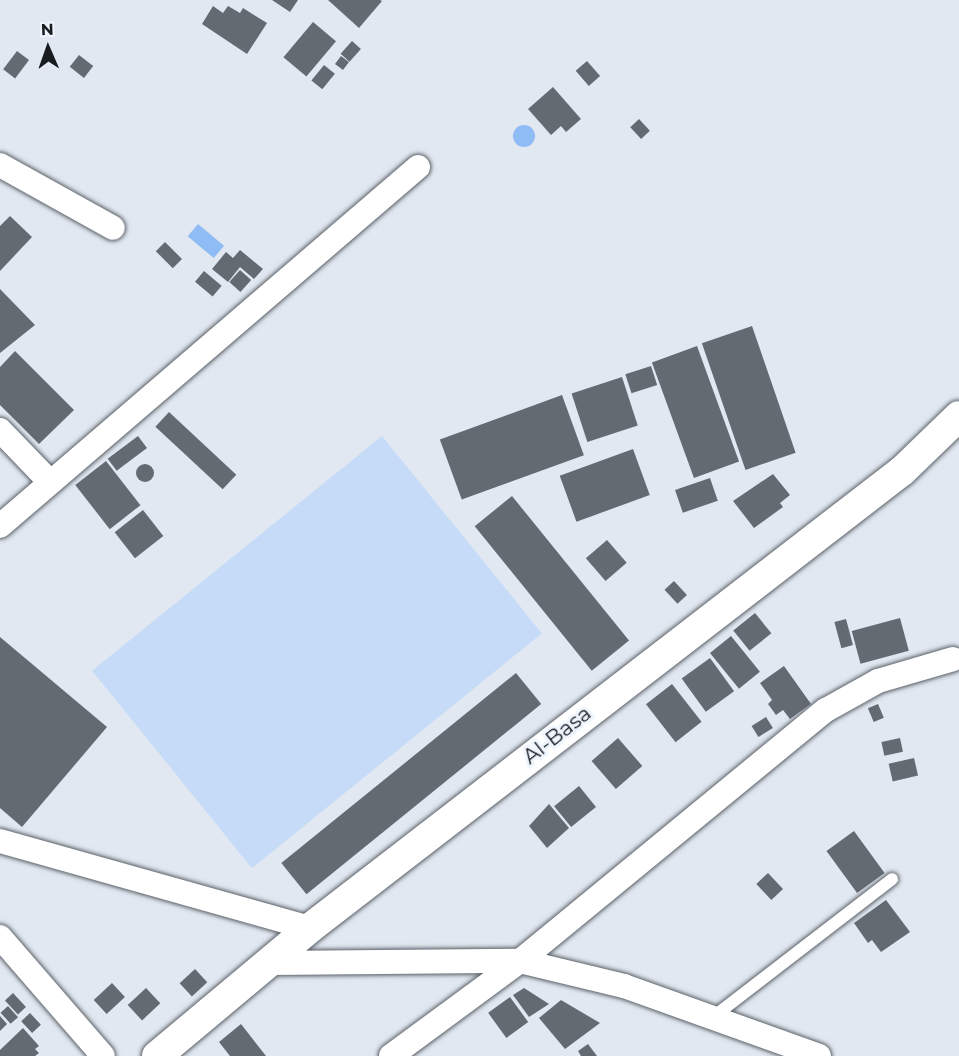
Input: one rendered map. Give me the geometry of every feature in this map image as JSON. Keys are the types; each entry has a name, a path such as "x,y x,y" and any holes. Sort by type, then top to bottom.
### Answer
{"street":[{"path":"0,165 113,228"},
{"path":"0,526 418,166"},
{"name":"Al-Basa","path":"157,1056 310,928 902,471 959,416"},
{"path":"0,430 50,482"},
{"path":"391,1056 520,961 826,710 878,681 953,659"},
{"path":"0,841 310,928"},
{"path":"0,937 103,1056"},
{"path":"270,963 520,961 624,986 819,1056"}],"lane":[{"path":"713,1017 892,879"}],"shaded area":[{"path":"382,436 542,633 252,868 92,671"}],"water":[{"path":"524,125 532,128 535,136 532,144 524,147 516,144 513,136 516,128"},
{"path":"198,224 224,246 214,258 188,236"}],"building":[{"path":"272,0 298,0 290,12"},
{"path":"328,0 380,0 382,1 359,28"},
{"path":"213,6 223,13 228,6 240,13 243,8 267,23 247,54 202,24"},
{"path":"313,22 336,41 306,77 283,57"},
{"path":"352,41 361,49 350,62 341,54"},
{"path":"17,51 29,60 15,78 3,69"},
{"path":"79,55 93,66 84,78 70,67"},
{"path":"341,56 349,62 343,70 335,64"},
{"path":"587,61 600,76 589,86 576,71"},
{"path":"324,65 335,74 322,89 311,81"},
{"path":"553,87 581,119 566,132 561,126 551,135 528,109"},
{"path":"639,119 650,131 641,139 630,127"},
{"path":"10,216 32,237 0,271 0,226"},
{"path":"165,242 182,259 173,268 156,251"},
{"path":"240,250 263,269 254,279 240,267 228,282 212,269 226,252 233,258"},
{"path":"240,270 251,280 240,292 229,282"},
{"path":"204,271 222,286 213,297 195,282"},
{"path":"0,289 35,325 0,353"},
{"path":"752,326 796,453 746,470 702,343"},
{"path":"697,346 739,462 694,478 652,362"},
{"path":"15,351 74,410 39,444 0,405 0,367"},
{"path":"651,366 657,385 632,393 625,374"},
{"path":"622,377 638,426 587,442 572,393"},
{"path":"562,395 584,455 462,500 440,439"},
{"path":"169,412 236,475 223,489 155,427"},
{"path":"138,436 147,448 117,471 108,459"},
{"path":"633,449 650,495 576,522 560,476"},
{"path":"106,461 140,505 110,529 75,485"},
{"path":"145,464 151,467 154,473 151,479 145,482 139,479 136,473 139,467"},
{"path":"773,474 790,495 780,503 783,507 754,528 733,501"},
{"path":"710,478 718,501 683,513 675,490"},
{"path":"512,496 629,641 592,671 475,526"},
{"path":"143,510 163,536 135,558 115,532"},
{"path":"607,540 627,563 606,581 586,558"},
{"path":"674,581 687,595 677,604 664,590"},
{"path":"755,613 771,633 750,651 733,631"},
{"path":"900,618 909,651 861,664 852,631"},
{"path":"846,619 853,645 841,648 834,622"},
{"path":"731,636 760,672 739,689 710,653"},
{"path":"0,637 107,727 22,827 0,808"},
{"path":"710,658 734,691 706,712 682,679"},
{"path":"784,666 811,704 790,719 783,710 776,715 768,704 772,700 760,683"},
{"path":"516,673 541,704 306,894 281,863"},
{"path":"672,684 702,722 676,742 646,704"},
{"path":"878,704 884,718 874,722 868,708"},
{"path":"766,717 773,728 758,737 752,726"},
{"path":"618,738 642,766 616,789 592,761"},
{"path":"900,738 903,752 884,756 881,742"},
{"path":"914,758 918,776 893,781 889,764"},
{"path":"579,786 596,807 571,827 554,806"},
{"path":"549,804 569,828 547,848 529,826"},
{"path":"854,831 885,873 857,893 826,851"},
{"path":"768,873 783,889 771,900 756,884"},
{"path":"886,900 910,932 881,952 872,940 868,943 854,923"},
{"path":"195,969 207,982 192,996 180,983"},
{"path":"112,983 125,997 107,1014 94,1000"},
{"path":"146,988 160,1003 142,1020 128,1005"},
{"path":"524,988 549,1004 529,1017 513,995"},
{"path":"13,993 26,1007 18,1014 5,1001"},
{"path":"510,997 528,1022 506,1038 488,1013"},
{"path":"561,1000 600,1023 565,1049 539,1018"},
{"path":"8,1006 18,1017 11,1024 1,1013"},
{"path":"30,1013 41,1025 32,1033 21,1021"},
{"path":"0,1016 7,1024 0,1031"},
{"path":"241,1024 266,1056 230,1056 219,1042"},
{"path":"23,1028 39,1046 35,1049 39,1053 35,1056 0,1056 0,1050"},
{"path":"588,1044 597,1056 581,1056 578,1051"}]}
